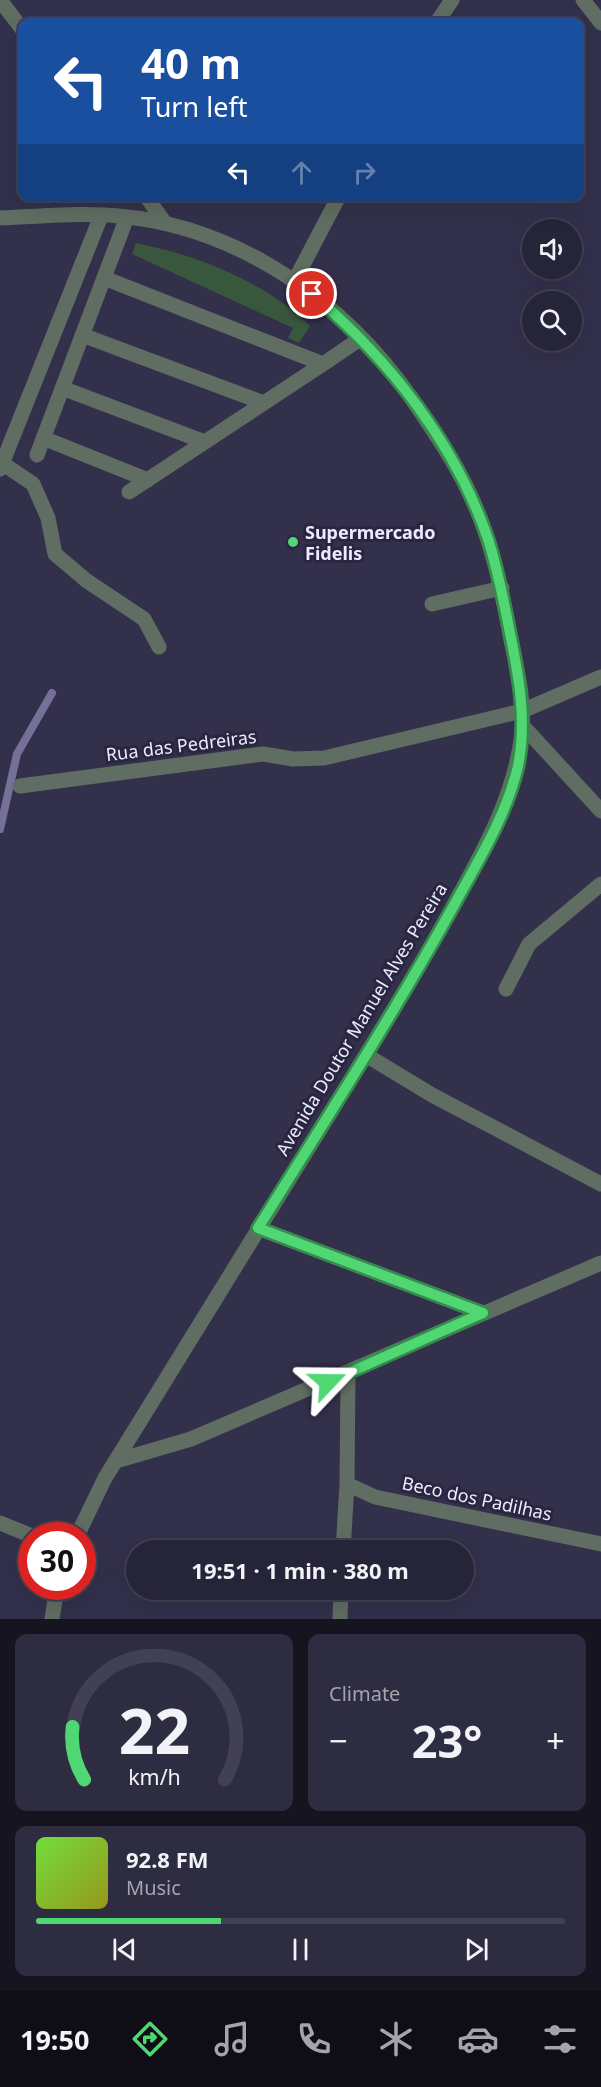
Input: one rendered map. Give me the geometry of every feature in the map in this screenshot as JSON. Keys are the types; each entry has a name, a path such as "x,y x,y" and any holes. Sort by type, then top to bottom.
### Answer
{"street":[{"path":"0,0 18,24"},
{"path":"440,18 452,0"},
{"path":"583,0 601,23"},
{"path":"149,201 165,224"},
{"path":"295,280 336,201"},
{"path":"101,216 1,466 33,484 48,518 55,554 87,581 144,619 159,647"},
{"name":"Avenida Doutor Manuel Alves Pereira","path":"0,218 101,216 127,217 165,224 243,250 295,280 345,323 392,370 452,461 473,501 502,588 519,679 522,718 518,767 507,798 479,858 415,975 116,1461 84,1522"},
{"path":"37,455 127,217"},
{"path":"104,278 323,364"},
{"path":"82,335 264,403"},
{"path":"129,492 360,339"},
{"path":"62,388 205,442"},
{"path":"44,438 148,480"},
{"path":"432,604 502,588"},
{"name":"Rua das Pedreiras","path":"20,786 263,754 293,759 324,758 522,718 601,677"},
{"path":"522,718 601,811"},
{"path":"506,989 530,944 601,884"},
{"path":"366,1055 432,1095 601,1184"},
{"path":"258,1228 483,1313"},
{"path":"116,1461 191,1439 348,1374 601,1263"},
{"path":"344,1540 348,1374"},
{"name":"Beco dos Padilhas","path":"347,1484 375,1497 601,1544"},
{"path":"0,1523 18,1530"},
{"path":"52,1619 55,1600"},
{"path":"339,1619 340,1600"}],"green space":[{"path":"136,243 183,255 229,272 273,296 310,326 299,343 288,338 293,328 132,254"}],"waterway":[{"path":"0,829 17,754 52,693"}],"place":[{"name":"Supermercado Fidelis","path":"293,542"}],"route":[{"path":"312,294 392,370 452,461 473,501 488,540 502,588 519,679 523,726 518,767 507,798 479,858 415,975 258,1228 483,1313 328,1382"}]}
